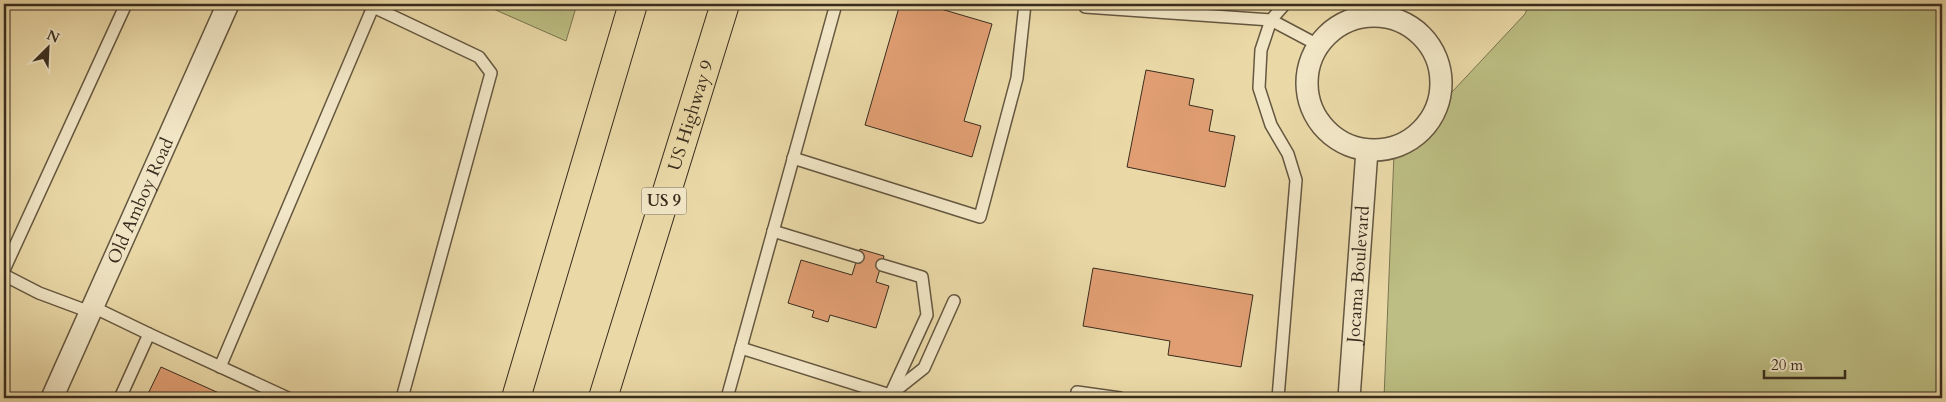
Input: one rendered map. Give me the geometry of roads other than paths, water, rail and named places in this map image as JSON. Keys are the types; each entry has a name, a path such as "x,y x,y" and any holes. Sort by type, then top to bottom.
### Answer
{"highway":[{"path":"516,398 634,4"},
{"name":"US Highway 9","path":"603,398 725,4"}],"street":[{"name":"Old Amboy Road","path":"52,398 228,4"},
{"path":"1373,10 1381,16 1402,21 1419,33 1432,49 1440,69 1441,90 1432,117 1419,133 1401,144 1381,150 1366,150 1346,145 1328,133 1315,117 1308,97 1307,76 1312,55 1318,46 1340,24 1373,10"},
{"name":"Jocama Boulevard","path":"1349,398 1366,150"}],"lane":[{"path":"4,270 126,4"},
{"path":"727,398 836,4"},
{"path":"793,158 980,217 1017,78 1026,4"},
{"path":"1215,16 1216,4"},
{"path":"1278,398 1296,180 1288,154 1271,126 1259,88 1261,50 1271,20 1285,4"},
{"path":"220,367 370,5 479,57 491,73 402,398"},
{"path":"1085,7 1271,20 1318,46"},
{"path":"773,232 858,257"},
{"path":"882,264 922,277 927,315 890,395"},
{"path":"4,275 39,293 91,310 150,334 288,398"},
{"path":"890,395 924,368 954,301"},
{"path":"120,398 150,334"},
{"path":"741,348 890,395"},
{"path":"1078,392 1120,398"}]}
